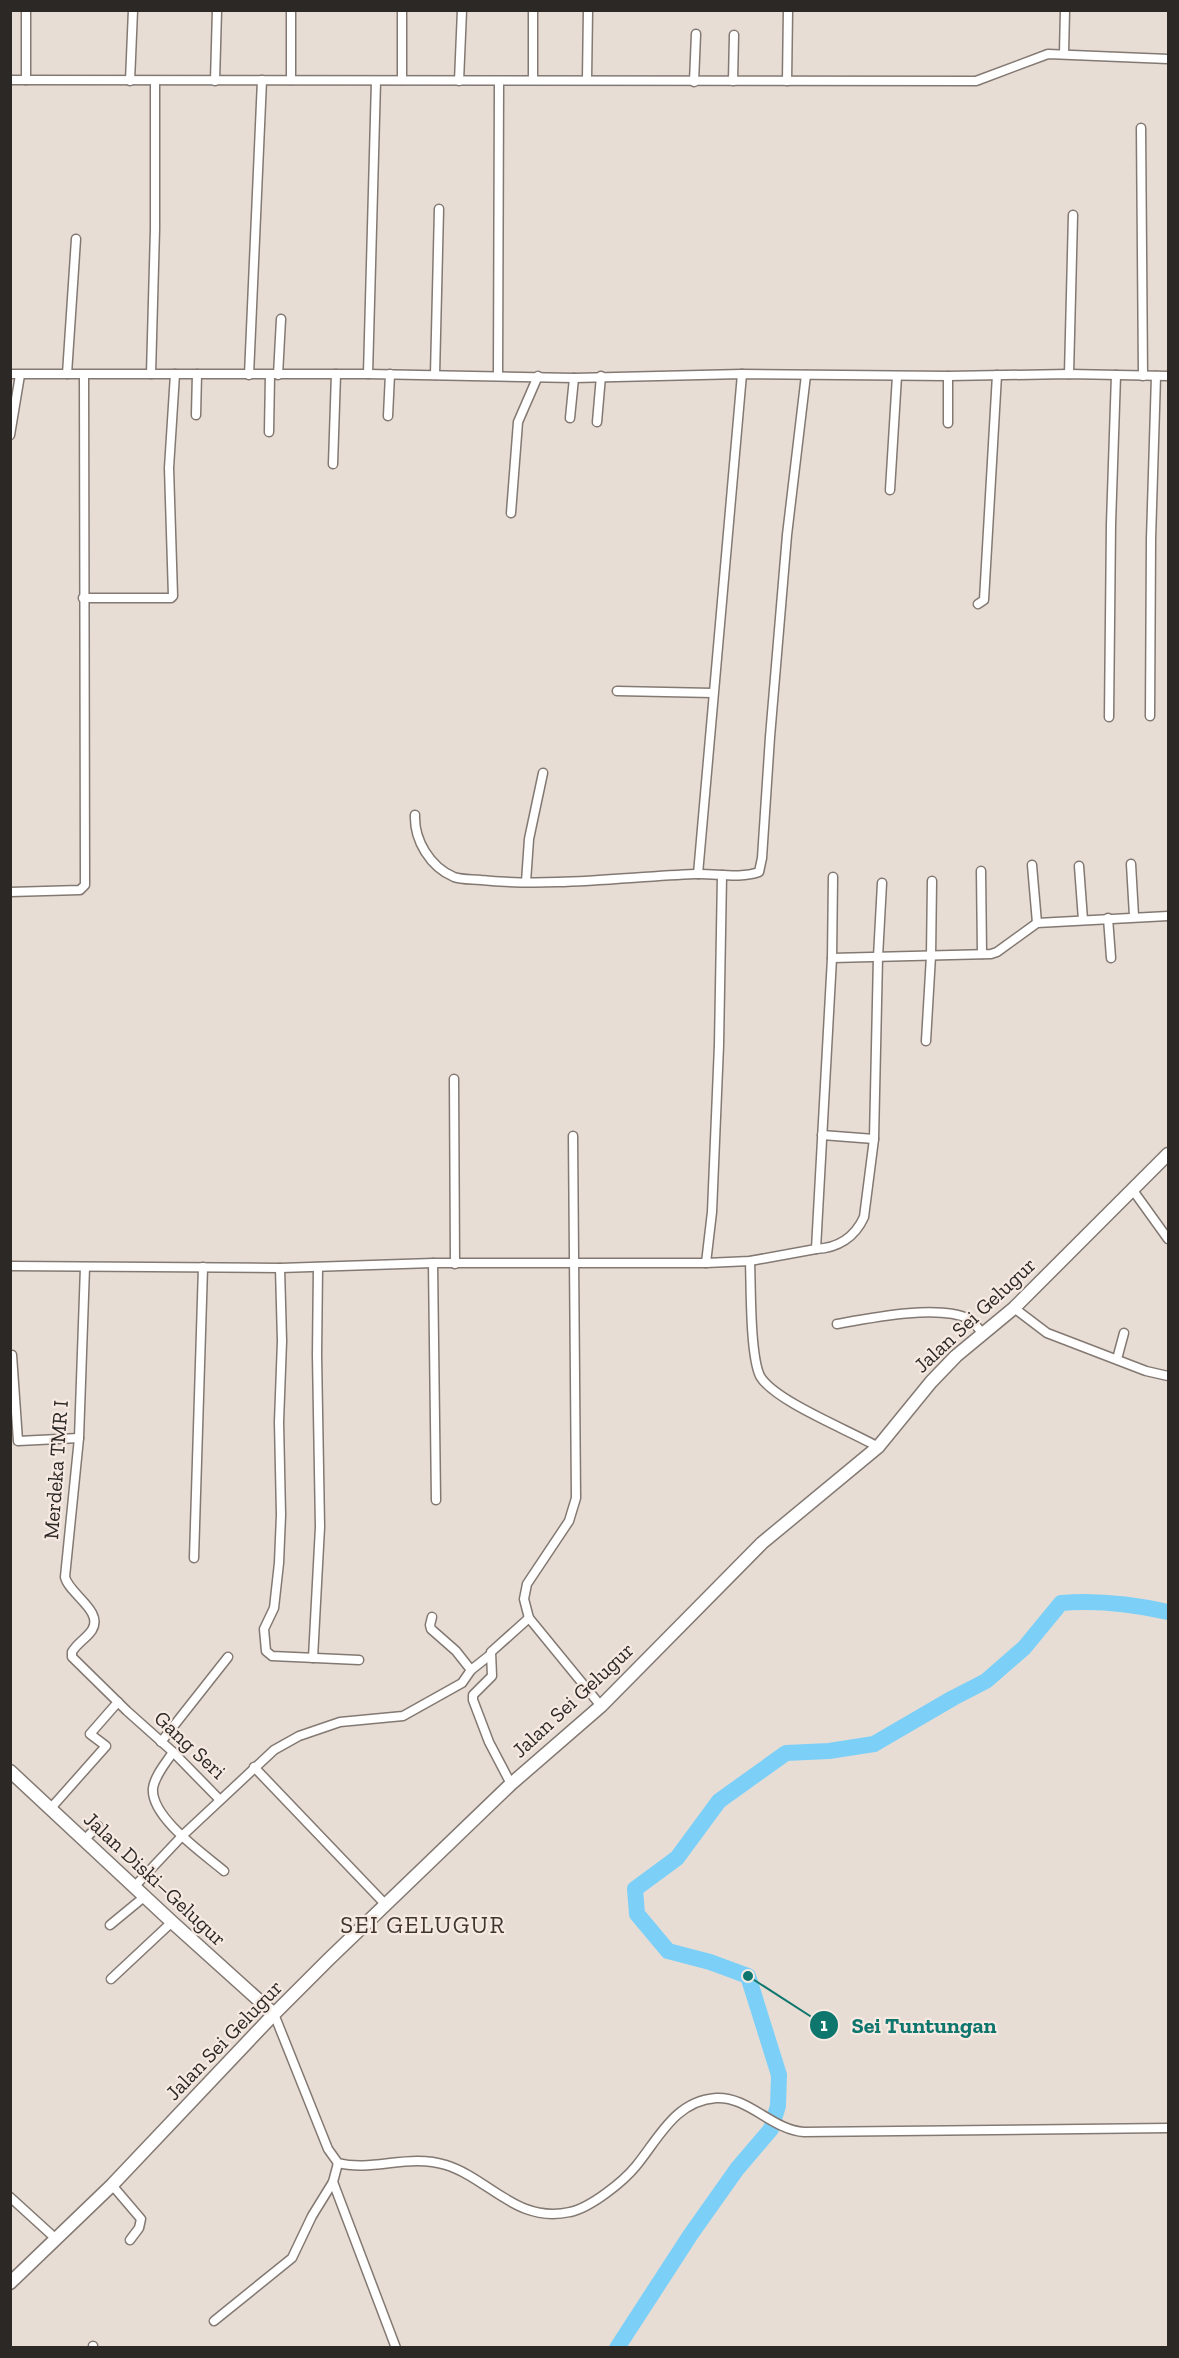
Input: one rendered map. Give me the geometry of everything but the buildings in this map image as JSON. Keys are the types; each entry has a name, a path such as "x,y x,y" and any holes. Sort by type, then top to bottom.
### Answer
{"main road":[{"name":"Jalan Sei Gelugur","path":"10,2283 112,2185 274,2014 512,1784 601,1706 762,1543 878,1447 931,1382 982,1333 1014,1308 1168,1154"},
{"name":"Jalan Diski–Gelugur","path":"10,1771 144,1897 274,2014"}],"street":[{"path":"26,10 26,80"},
{"path":"130,81 133,10"},
{"path":"215,81 217,10"},
{"path":"291,10 291,80"},
{"path":"402,10 402,80"},
{"path":"459,81 462,10"},
{"path":"533,10 533,80"},
{"path":"587,79 588,10"},
{"path":"787,81 788,10"},
{"path":"1064,53 1065,10"},
{"path":"694,82 696,34"},
{"path":"733,81 734,35"},
{"path":"10,80 976,81 1038,57 1064,53 1168,58"},
{"path":"249,375 262,80"},
{"path":"151,374 155,229 155,81"},
{"path":"368,374 376,81"},
{"path":"498,375 499,81"},
{"path":"1141,128 1143,375"},
{"path":"435,375 439,208"},
{"path":"1069,374 1073,215"},
{"path":"67,375 76,239"},
{"path":"269,432 281,319"},
{"path":"10,435 15,374 390,374 574,378 742,374 1168,376"},
{"path":"84,598 171,598 173,596 169,527 169,468 175,374"},
{"path":"196,415 197,374"},
{"path":"333,464 336,374"},
{"path":"388,416 390,374"},
{"path":"698,874 742,374"},
{"path":"10,892 80,890 85,885 84,375"},
{"path":"415,815 415,832 425,850 434,864 453,877 526,882 759,872 787,535 806,375"},
{"path":"978,604 984,600 997,375"},
{"path":"1109,717 1111,524 1116,375"},
{"path":"511,513 518,422 538,376"},
{"path":"597,422 601,376"},
{"path":"890,490 897,376"},
{"path":"948,376 948,423"},
{"path":"1149,716 1156,376"},
{"path":"570,418 574,378"},
{"path":"617,691 713,693"},
{"path":"526,882 529,839 543,773"},
{"path":"1131,864 1134,916"},
{"path":"1032,865 1037,923"},
{"path":"1079,866 1083,920"},
{"path":"981,871 982,954"},
{"path":"706,1263 712,1212 719,1045 722,875"},
{"path":"816,1249 832,958 832,877"},
{"path":"926,1041 931,956 932,880"},
{"path":"10,1266 280,1268 433,1263 706,1263 750,1261 830,1248 839,1244 860,1226 864,1217 874,1139 882,883"},
{"path":"832,958 982,954 997,952 1037,923 1134,916 1168,916"},
{"path":"1108,918 1111,958"},
{"path":"454,1079 455,1264"},
{"path":"822,1135 874,1139"},
{"path":"573,1136 576,1263 576,1498 569,1521 527,1584 524,1599 529,1618 601,1706"},
{"path":"1132,1189 1168,1239"},
{"path":"750,1261 755,1361 761,1377 779,1394 812,1414 878,1447"},
{"path":"433,1263 436,1500"},
{"name":"Merdeka TMR I","path":"72,1657 72,1652 91,1631 94,1622 93,1614 68,1586 65,1577 79,1438 85,1267"},
{"path":"194,1558 203,1267"},
{"path":"313,1658 320,1527 318,1267"},
{"path":"280,1268 281,1515 274,1608 264,1629 266,1651 272,1656 358,1660"},
{"path":"1014,1308 1047,1333 1146,1371 1168,1376"},
{"path":"837,1324 901,1313 953,1314 971,1320 982,1333"},
{"path":"1117,1359 1124,1333"},
{"path":"12,1355 18,1442 79,1438"},
{"path":"432,1617 431,1629 456,1651 471,1670"},
{"path":"220,1800 274,1750 315,1729 340,1722 403,1716 462,1683 471,1670 529,1618"},
{"path":"490,1655 492,1676 473,1695 473,1700 489,1742 512,1784"},
{"name":"Gang Seri","path":"72,1657 173,1752 220,1800 134,1887"},
{"path":"161,1742 228,1657"},
{"path":"51,1808 106,1746 90,1734 118,1702"},
{"path":"173,1752 157,1777 153,1794 157,1808 183,1835 224,1871"},
{"path":"254,1767 386,1905"},
{"path":"84,1840 98,1826"},
{"path":"110,1925 144,1897"},
{"path":"111,1979 172,1922"},
{"path":"274,2014 328,2149 338,2163 352,2165 417,2160 434,2162 456,2169 532,2213 550,2215 569,2212 594,2200 634,2169 672,2117 696,2103 716,2098 740,2104 783,2126 804,2132 1168,2128"},
{"path":"214,2321 292,2258 312,2216 333,2182 338,2163"},
{"path":"333,2182 396,2348"},
{"path":"112,2185 141,2219 140,2228 130,2240"},
{"path":"10,2197 55,2238"}],"waterway":[{"path":"617,2348 691,2234 737,2169 771,2129 778,2106 779,2075 748,1976 710,1962 668,1951 637,1914 635,1889 677,1858 719,1801 786,1753 829,1751 874,1744 986,1681 1024,1648 1061,1603 1115,1603 1168,1612"}],"place":[{"name":"Sei Tuntungan","path":"748,1976"}],"district":[{"name":"SEI GELUGUR","path":"423,1925"}]}
